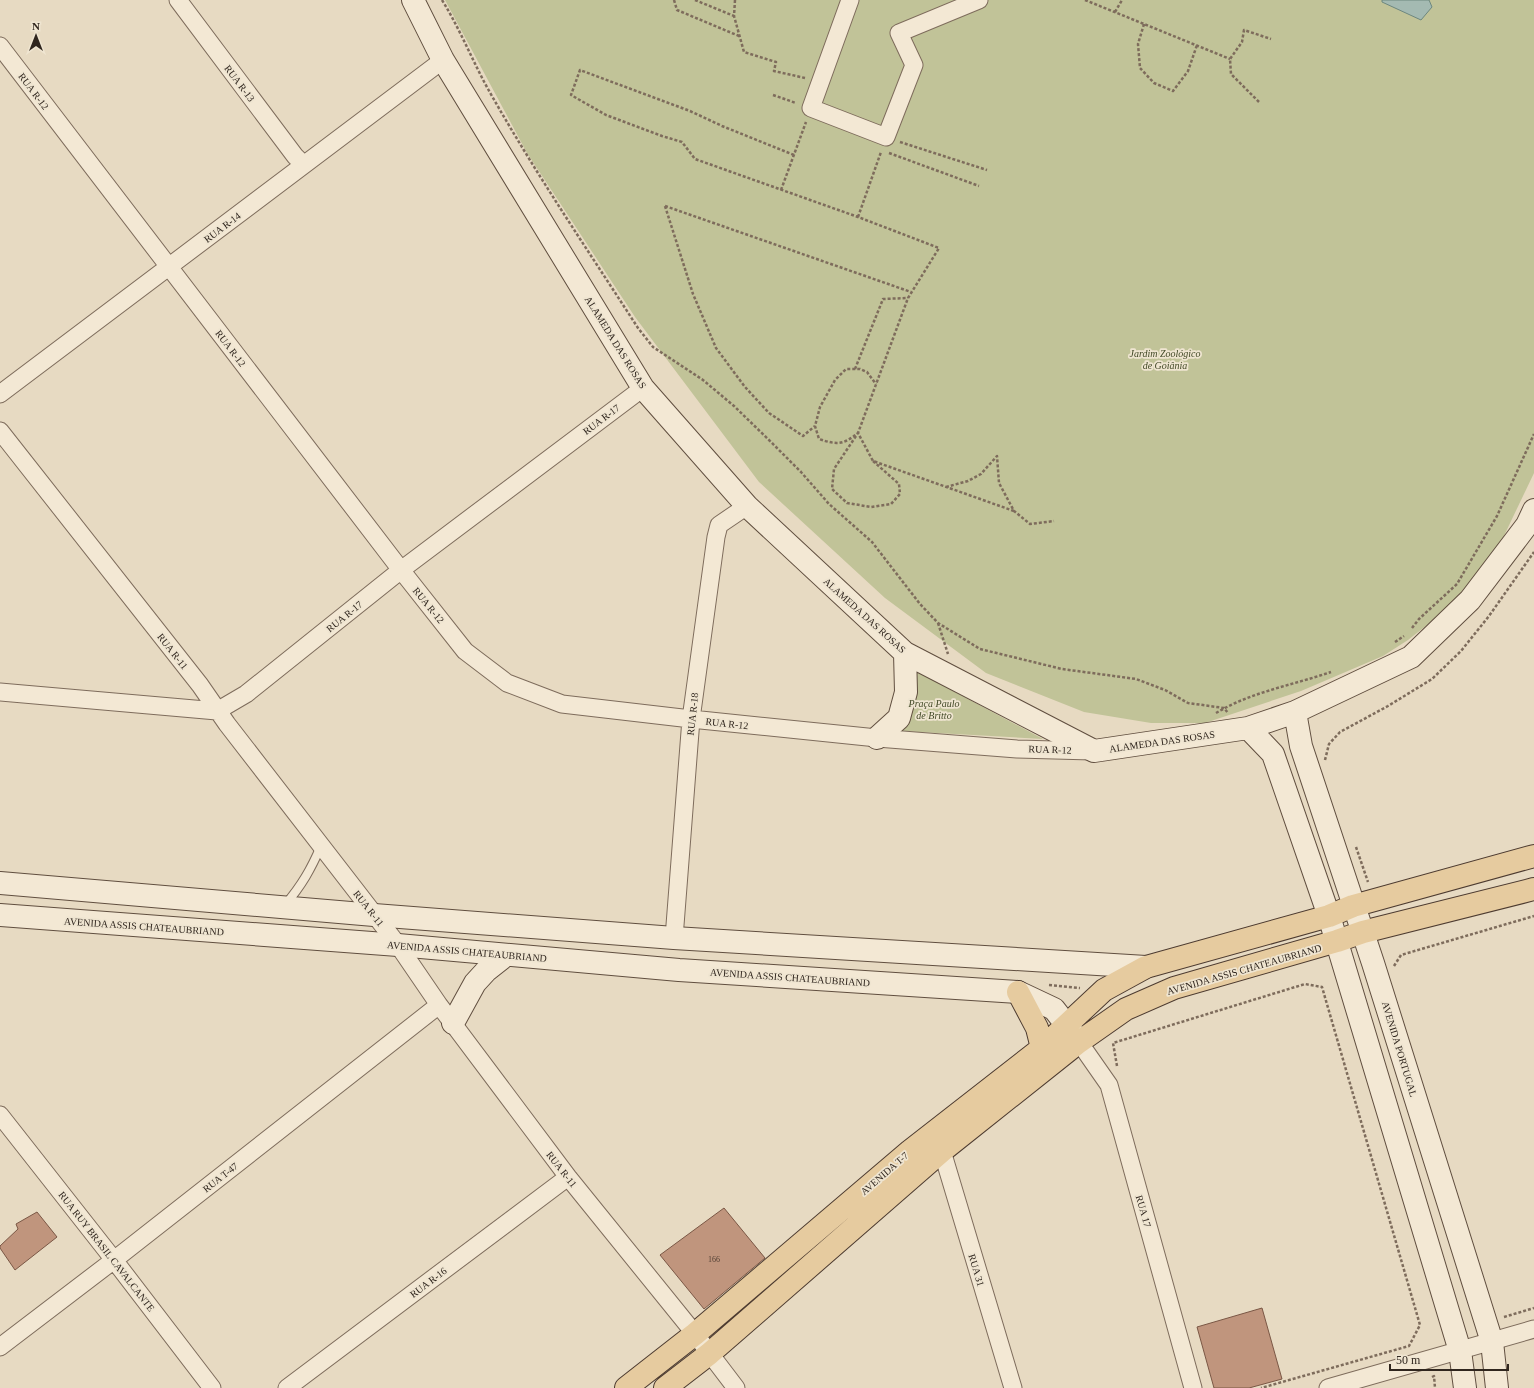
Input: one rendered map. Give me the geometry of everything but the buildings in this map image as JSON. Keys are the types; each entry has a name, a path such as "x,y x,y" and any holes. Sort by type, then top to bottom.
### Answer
{"main road":[{"name":"ALAMEDA DAS ROSAS","path":"413,0 443,60 643,388 747,506 905,653 1094,751 1244,728 1295,712 1411,657 1470,600 1527,525 1534,510"},
{"path":"876,738 899,718 906,692 905,653"},
{"name":"AVENIDA PORTUGAL","path":"1295,712 1301,746 1353,906 1363,932 1492,1342 1497,1388"},
{"path":"1244,728 1273,754 1329,916 1460,1351 1465,1388"},
{"path":"1273,754 1282,749 1301,746"},
{"path":"0,883 374,915 674,938 1146,967 1329,916 1353,906 1534,856"},
{"name":"AVENIDA ASSIS CHATEAUBRIAND","path":"0,914 398,945 679,970 1018,992 1054,1009 1073,1033 1174,988 1337,942 1363,932 1534,889"},
{"path":"453,1024 475,983 486,971 506,955"},
{"name":"AVENIDA T-7","path":"665,1388 709,1354 942,1151 1073,1033 1104,990 1146,967"},
{"path":"1018,992 1037,1028 1042,1048"},
{"name":"AVENIDA T-7","path":"626,1388 695,1334 910,1151 1042,1048 1073,1033"}],"street":[{"name":"RUA R-13","path":"178,0 294,156 304,165"},
{"path":"850,0 811,108 881,145 914,64 899,33 979,0"},
{"name":"RUA R-12","path":"0,46 401,570 465,651 508,683 562,704 691,719 876,738 1017,749 1094,751"},
{"name":"RUA R-14","path":"0,394 443,60"},
{"name":"RUA R-17","path":"218,711 246,694 401,570 643,388"},
{"name":"RUA R-11","path":"0,431 200,685 218,711 398,945 439,1005 568,1177 695,1334 736,1388"},
{"name":"RUA R-18","path":"674,938 691,719 716,537 719,525 747,506"},
{"path":"0,692 218,711"},
{"name":"RUA T-47","path":"0,1347 114,1260 439,1005"},
{"name":"RUA 17","path":"1073,1033 1109,1085 1193,1388"},
{"name":"RUA RUY BRASIL CAVALCANTE","path":"0,1115 212,1388"},
{"name":"RUA 31","path":"942,1151 1014,1388"},
{"name":"RUA R-16","path":"287,1388 568,1177"},
{"path":"1328,1388 1534,1329"}],"lane":[{"path":"283,907 302,885 321,846"}],"path":[{"path":"442,0 488,88 541,178 638,328 654,347 703,380 734,406 769,440 801,472 829,504 872,542 920,604 938,622 980,649 1062,669 1136,679 1165,690 1188,703 1224,708 1244,728"},
{"path":"674,0 678,10 740,36"},
{"path":"695,0 734,16"},
{"path":"735,0 734,16 744,52 776,62 774,71 820,82"},
{"path":"1085,0 1230,58"},
{"path":"1116,12 1122,0"},
{"path":"1144,24 1138,44 1140,68 1154,83 1173,91 1188,71 1197,45"},
{"path":"1260,102 1231,74 1230,58 1242,42 1244,30 1271,39"},
{"path":"794,155 722,126 690,111 580,70 571,96 606,115 682,142 695,159 858,217 939,248 908,298 858,433 834,470 832,489 847,503 872,507 891,504 900,494 899,484 874,461 858,433"},
{"path":"774,95 811,108 781,190"},
{"path":"805,124 812,126"},
{"path":"881,145 987,170"},
{"path":"881,145 979,186"},
{"path":"858,217 881,145"},
{"path":"815,426 803,436 769,413 745,387 716,348 693,294 665,206 911,292"},
{"path":"855,369 883,299 908,298"},
{"path":"858,433 846,442 832,443 819,438 815,426 820,407 835,380 846,369 860,369 867,372 876,384"},
{"path":"1392,645 1408,633 1419,619 1457,584 1497,516 1534,434"},
{"path":"946,487 968,481 981,474 996,456 999,483 1014,511"},
{"path":"874,461 1014,511 1030,524 1054,521"},
{"path":"1325,760 1329,744 1340,732 1388,706 1432,679 1461,651 1489,616 1534,552"},
{"path":"938,622 948,655"},
{"path":"1211,716 1224,708 1275,688 1303,682 1338,670"},
{"path":"1354,840 1369,884"},
{"path":"1401,955 1534,916"},
{"path":"1118,1072 1113,1043 1305,984 1322,987 1420,1325 1409,1346 1261,1388"},
{"path":"1503,1318 1534,1308"},
{"path":"1427,1378 1434,1376 1436,1388"}],"green space":[{"name":"Jardim Zoológico de Goiânia","path":"445,0 1534,0 1534,473 1491,563 1455,603 1408,640 1383,656 1301,691 1205,723 1151,723 1084,712 986,673 885,598 759,482 635,317 527,153"},
{"name":"Praça Paulo de Britto","path":"914,670 1043,739 901,731"}],"water":[{"path":"1382,0 1429,0 1432,7 1421,20 1382,2"}]}
